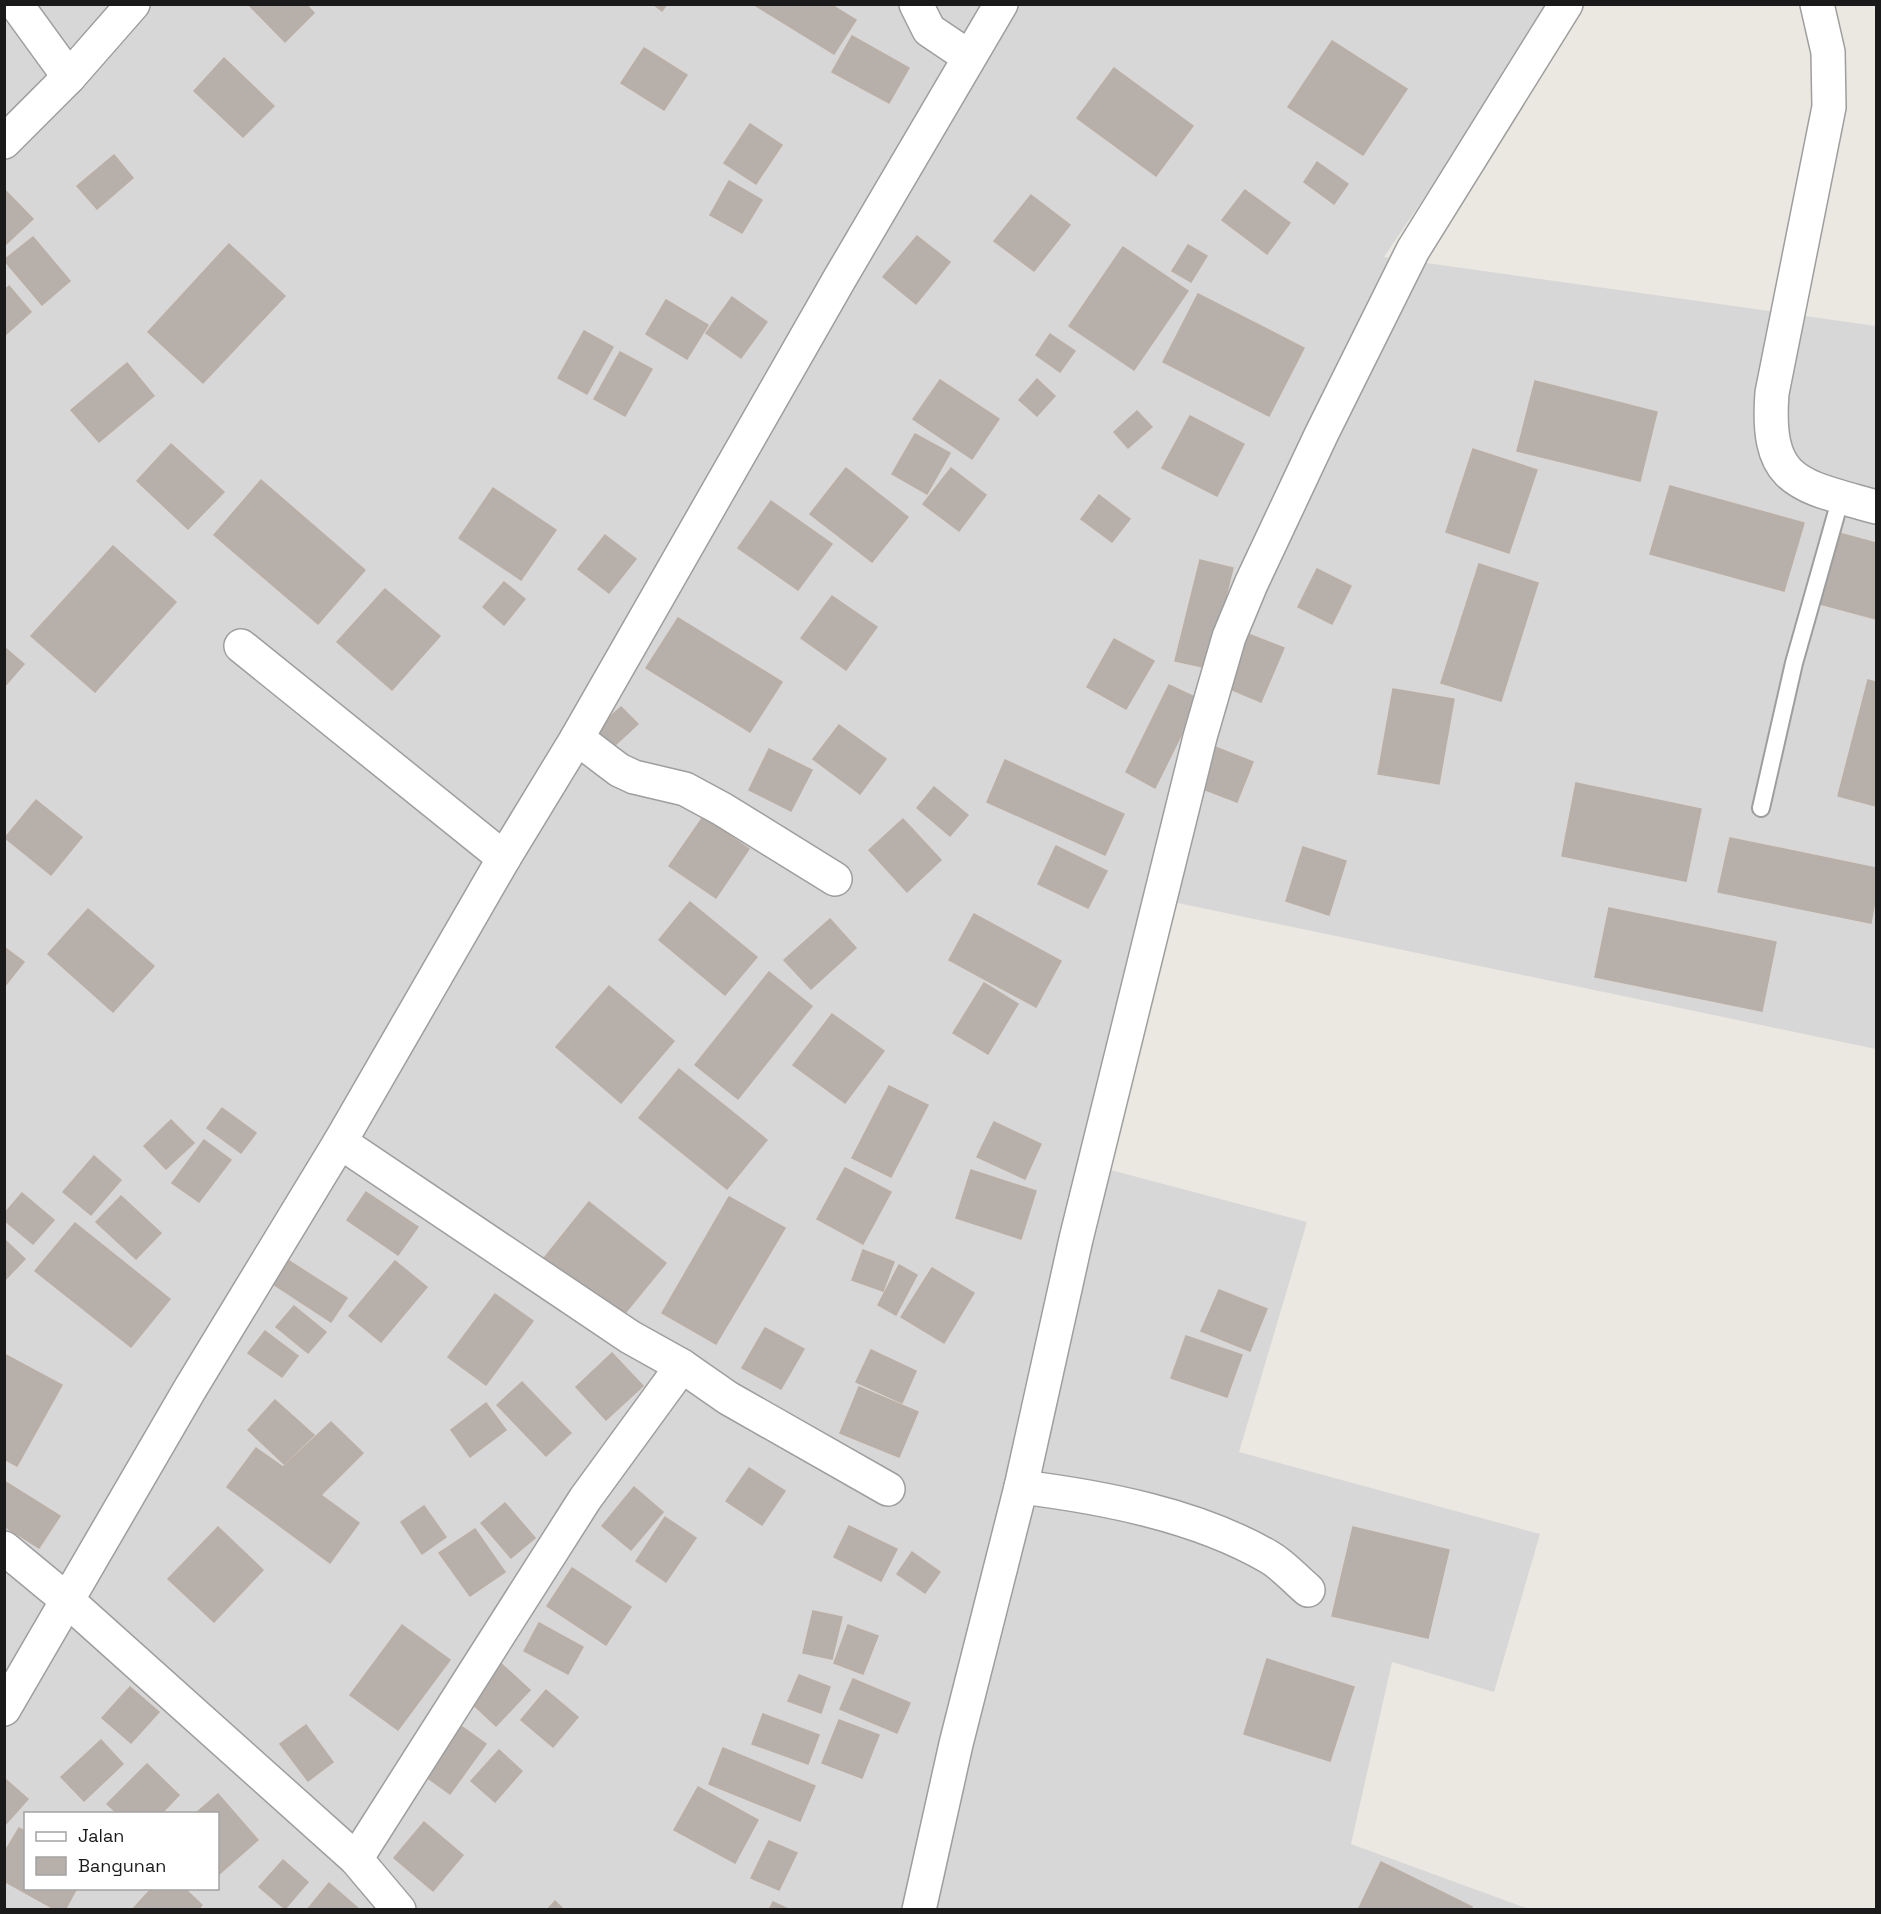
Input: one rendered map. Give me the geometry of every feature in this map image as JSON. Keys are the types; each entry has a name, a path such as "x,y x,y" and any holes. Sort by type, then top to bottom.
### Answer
{"street":[{"path":"16,4 69,77"},
{"path":"4,142 69,77 133,4"},
{"path":"916,4 929,30 969,57"},
{"path":"4,1710 184,1399 340,1143 504,858 577,738 1001,4"},
{"path":"919,1910 962,1721 1021,1487 1054,1329 1200,736 1229,637 1251,584 1316,446 1413,250 1566,4"},
{"path":"1817,4 1828,52 1829,107 1772,393 1769,427 1774,449 1782,467 1794,479 1841,497 1876,507"},
{"path":"241,646 504,858"},
{"path":"577,738 619,770 634,777 685,789 722,809 835,879"},
{"path":"340,1143 630,1337 682,1366 728,1398 888,1489"},
{"path":"357,1859 585,1499 682,1366"},
{"path":"1021,1487 1149,1509 1233,1538 1271,1558 1308,1590"},
{"path":"4,1548 67,1600 357,1859 399,1910"}],"lane":[{"path":"1761,808 1794,663 1841,497"}],"shaded area":[{"path":"5,5 1554,5 1384,257 1876,326 1876,1049 1159,899 1088,1164 1307,1222 1239,1452 1540,1534 1494,1692 1392,1662 1351,1844 1529,1909 5,1910"}],"building":[{"path":"248,4 306,4 314,13 285,42"},
{"path":"653,4 667,4 662,11"},
{"path":"753,4 830,4 856,20 834,54"},
{"path":"852,36 909,68 889,103 832,72"},
{"path":"1332,41 1407,89 1363,155 1288,107"},
{"path":"644,48 687,75 664,110 621,83"},
{"path":"224,58 274,106 243,137 194,91"},
{"path":"1114,68 1193,126 1156,176 1077,118"},
{"path":"750,124 782,145 756,184 724,163"},
{"path":"114,155 133,178 97,209 77,186"},
{"path":"1317,162 1348,184 1334,204 1304,182"},
{"path":"729,181 762,200 742,233 710,215"},
{"path":"4,189 33,219 4,246"},
{"path":"1245,190 1290,223 1267,254 1222,220"},
{"path":"1031,195 1070,225 1034,271 994,241"},
{"path":"917,236 950,262 916,304 883,277"},
{"path":"33,237 70,281 42,305 4,260"},
{"path":"229,244 285,296 203,383 148,332"},
{"path":"1188,245 1207,256 1191,282 1172,271"},
{"path":"1123,247 1188,291 1134,370 1069,326"},
{"path":"9,286 31,312 4,336 4,290"},
{"path":"1198,294 1304,348 1269,416 1163,362"},
{"path":"732,297 767,322 741,358 706,333"},
{"path":"666,300 708,325 687,359 646,334"},
{"path":"584,331 613,347 587,394 558,378"},
{"path":"1050,334 1075,351 1060,372 1036,355"},
{"path":"620,352 652,369 625,416 594,399"},
{"path":"127,363 154,396 99,442 71,410"},
{"path":"1037,379 1055,396 1037,416 1019,400"},
{"path":"940,380 999,419 972,459 913,419"},
{"path":"1535,381 1657,412 1640,481 1517,451"},
{"path":"1137,411 1152,427 1128,448 1114,432"},
{"path":"1190,416 1244,444 1217,496 1162,468"},
{"path":"915,434 950,453 927,494 892,474"},
{"path":"171,444 224,492 188,529 137,481"},
{"path":"1473,449 1537,470 1509,553 1446,532"},
{"path":"846,468 908,517 872,562 810,514"},
{"path":"951,468 986,495 959,531 923,504"},
{"path":"261,480 365,570 318,624 214,535"},
{"path":"1670,486 1804,523 1784,591 1650,554"},
{"path":"493,488 556,530 521,580 459,538"},
{"path":"1099,495 1130,519 1112,542 1081,519"},
{"path":"771,501 832,544 798,590 738,548"},
{"path":"1839,533 1876,543 1876,619 1820,604"},
{"path":"605,535 636,559 609,593 578,569"},
{"path":"113,546 176,602 95,692 31,636"},
{"path":"1200,560 1233,568 1208,668 1175,661"},
{"path":"1479,564 1538,583 1501,701 1441,683"},
{"path":"1317,569 1351,586 1332,624 1298,607"},
{"path":"504,582 525,599 504,625 483,607"},
{"path":"385,589 440,636 392,690 337,642"},
{"path":"832,596 877,627 846,670 801,638"},
{"path":"678,618 782,682 750,732 646,668"},
{"path":"1238,630 1284,648 1261,702 1216,683"},
{"path":"1114,639 1154,661 1126,709 1087,687"},
{"path":"4,647 24,664 4,687"},
{"path":"1868,680 1876,682 1876,806 1838,796"},
{"path":"1169,685 1199,699 1155,788 1126,772"},
{"path":"1393,689 1454,699 1439,784 1378,774"},
{"path":"621,707 638,724 612,748 595,730"},
{"path":"839,725 886,759 860,794 813,759"},
{"path":"1215,747 1253,762 1237,802 1198,787"},
{"path":"769,749 812,770 791,811 749,790"},
{"path":"1005,760 1124,814 1105,855 987,802"},
{"path":"1576,783 1701,809 1686,881 1562,856"},
{"path":"934,787 968,815 950,836 917,808"},
{"path":"36,800 82,837 51,875 5,838"},
{"path":"703,817 749,849 716,898 669,866"},
{"path":"903,819 941,860 907,892 869,850"},
{"path":"1730,838 1876,868 1876,895 1871,923 1718,892"},
{"path":"1056,846 1107,871 1088,908 1038,884"},
{"path":"1303,847 1346,861 1329,915 1286,901"},
{"path":"690,902 757,957 725,995 659,940"},
{"path":"1609,908 1776,942 1762,1011 1595,977"},
{"path":"88,909 154,966 113,1012 48,954"},
{"path":"974,914 1061,961 1036,1007 949,960"},
{"path":"830,919 856,948 811,989 784,960"},
{"path":"4,947 24,962 4,987"},
{"path":"769,972 812,1006 738,1099 695,1065"},
{"path":"984,983 1018,1004 988,1054 953,1033"},
{"path":"609,986 674,1041 621,1103 556,1047"},
{"path":"832,1014 884,1051 845,1103 793,1065"},
{"path":"679,1069 767,1140 727,1189 639,1118"},
{"path":"889,1086 928,1105 891,1177 852,1158"},
{"path":"222,1108 256,1133 241,1153 207,1128"},
{"path":"171,1120 194,1143 166,1169 144,1146"},
{"path":"994,1122 1041,1144 1025,1179 977,1157"},
{"path":"204,1140 231,1160 199,1202 172,1183"},
{"path":"94,1156 121,1180 91,1215 63,1192"},
{"path":"845,1168 891,1192 863,1244 817,1219"},
{"path":"971,1170 1036,1191 1021,1239 956,1218"},
{"path":"366,1192 418,1227 398,1255 347,1220"},
{"path":"22,1193 54,1220 33,1244 4,1220 4,1214"},
{"path":"121,1196 161,1233 136,1259 96,1222"},
{"path":"729,1197 785,1228 716,1344 662,1313"},
{"path":"589,1202 666,1263 617,1323 541,1262"},
{"path":"75,1223 170,1299 131,1347 35,1271"},
{"path":"4,1239 25,1259 5,1280 4,1280"},
{"path":"863,1250 894,1262 883,1291 852,1280"},
{"path":"286,1259 347,1298 331,1322 270,1282"},
{"path":"395,1261 427,1287 381,1342 349,1316"},
{"path":"899,1265 917,1275 896,1315 878,1305"},
{"path":"932,1268 974,1293 944,1343 901,1317"},
{"path":"1219,1290 1267,1309 1250,1351 1201,1331"},
{"path":"495,1294 533,1321 486,1385 448,1357"},
{"path":"294,1306 326,1332 308,1353 276,1327"},
{"path":"765,1328 804,1349 781,1389 742,1368"},
{"path":"265,1331 298,1356 282,1377 248,1353"},
{"path":"1186,1336 1242,1355 1227,1397 1171,1378"},
{"path":"871,1350 916,1371 902,1403 856,1382"},
{"path":"612,1353 643,1386 606,1420 576,1387"},
{"path":"4,1354 62,1385 17,1466 4,1459"},
{"path":"522,1382 571,1433 546,1456 497,1405"},
{"path":"859,1387 918,1412 899,1457 840,1433"},
{"path":"275,1400 314,1435 284,1464 248,1430"},
{"path":"486,1403 506,1430 470,1457 451,1430"},
{"path":"331,1422 363,1453 321,1495 359,1523 330,1563 227,1487 256,1448 283,1467"},
{"path":"749,1468 785,1491 762,1525 726,1501"},
{"path":"4,1481 60,1516 39,1548 4,1526"},
{"path":"634,1487 663,1512 631,1550 602,1526"},
{"path":"505,1503 535,1538 511,1558 481,1523"},
{"path":"424,1506 446,1537 422,1554 401,1522"},
{"path":"665,1517 696,1538 666,1582 636,1561"},
{"path":"849,1526 897,1549 881,1581 834,1557"},
{"path":"218,1527 263,1570 214,1622 168,1579"},
{"path":"1353,1527 1449,1550 1428,1638 1332,1616"},
{"path":"475,1529 505,1572 470,1596 439,1553"},
{"path":"912,1552 940,1572 925,1593 897,1574"},
{"path":"572,1568 631,1607 606,1645 547,1606"},
{"path":"813,1611 842,1617 832,1659 803,1653"},
{"path":"539,1623 583,1647 568,1674 524,1651"},
{"path":"402,1625 450,1660 398,1730 350,1695"},
{"path":"848,1625 878,1636 863,1674 834,1663"},
{"path":"1267,1659 1354,1687 1330,1761 1244,1734"},
{"path":"497,1660 530,1690 496,1726 464,1696"},
{"path":"799,1675 830,1687 821,1713 788,1701"},
{"path":"853,1679 910,1703 897,1733 840,1709"},
{"path":"130,1687 159,1712 131,1743 102,1718"},
{"path":"546,1690 578,1717 553,1747 521,1720"},
{"path":"763,1714 819,1735 808,1764 752,1744"},
{"path":"839,1720 879,1735 862,1778 822,1763"},
{"path":"306,1725 333,1762 308,1781 280,1744"},
{"path":"461,1726 486,1744 450,1794 425,1776"},
{"path":"101,1740 123,1764 84,1801 61,1777"},
{"path":"723,1748 815,1786 800,1821 709,1784"},
{"path":"499,1750 522,1771 495,1802 471,1781"},
{"path":"147,1764 179,1795 163,1812 116,1812 107,1804"},
{"path":"4,1778 28,1799 4,1826"},
{"path":"698,1787 758,1820 735,1863 674,1830"},
{"path":"218,1794 258,1840 219,1874 219,1812 197,1812"},
{"path":"424,1822 463,1855 433,1891 394,1858"},
{"path":"19,1828 24,1831 24,1890 76,1890 65,1910 56,1910 4,1881 4,1853"},
{"path":"769,1841 797,1853 779,1890 751,1878"},
{"path":"283,1860 308,1882 285,1909 259,1887"},
{"path":"1381,1862 1472,1907 1471,1910 1358,1910"},
{"path":"329,1883 360,1910 307,1910"},
{"path":"150,1890 186,1890 202,1905 198,1910 132,1910"},
{"path":"555,1901 564,1910 547,1910"},
{"path":"773,1902 790,1910 769,1910"}]}
